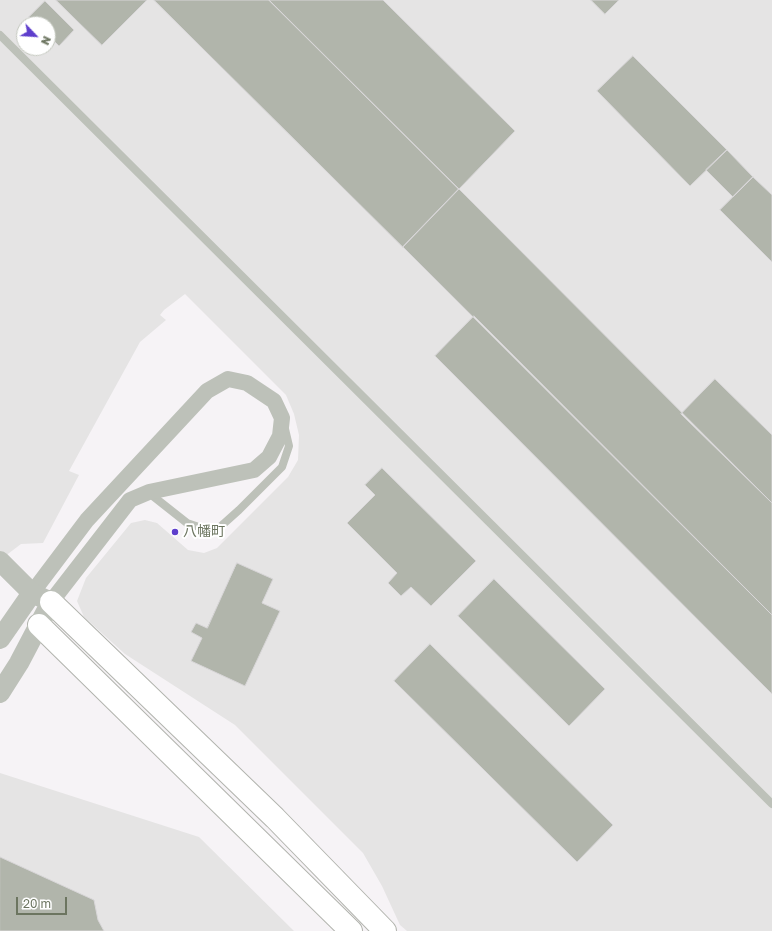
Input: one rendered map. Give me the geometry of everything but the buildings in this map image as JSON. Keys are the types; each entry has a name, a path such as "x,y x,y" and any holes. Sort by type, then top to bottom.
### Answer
{"highway":[{"path":"42,597 275,818 385,931"},
{"path":"39,625 350,931"}],"street":[{"path":"0,639 42,597 130,500 149,492 254,470 269,457 280,436 282,418 274,401 247,383 228,379 207,391 87,520 42,597 39,625 19,664 0,693"},
{"path":"0,561 42,597"}],"lane":[{"path":"0,36 772,804"},
{"path":"149,492 187,523 205,529 220,527 282,467 289,446 282,418"}],"shaded area":[{"path":"0,0 772,0 772,931 407,931 400,925 382,886 363,853 235,725 125,654 84,617 77,601 86,578 131,523 145,520 157,523 188,550 204,553 217,548 288,477 298,460 299,435 294,414 286,395 185,294 164,310 160,315 166,320 140,342 69,471 79,475 43,543 21,544 0,560"},
{"path":"0,773 199,837 294,931 0,931"}],"place":[{"name":"八幡町","path":"175,532"}]}
